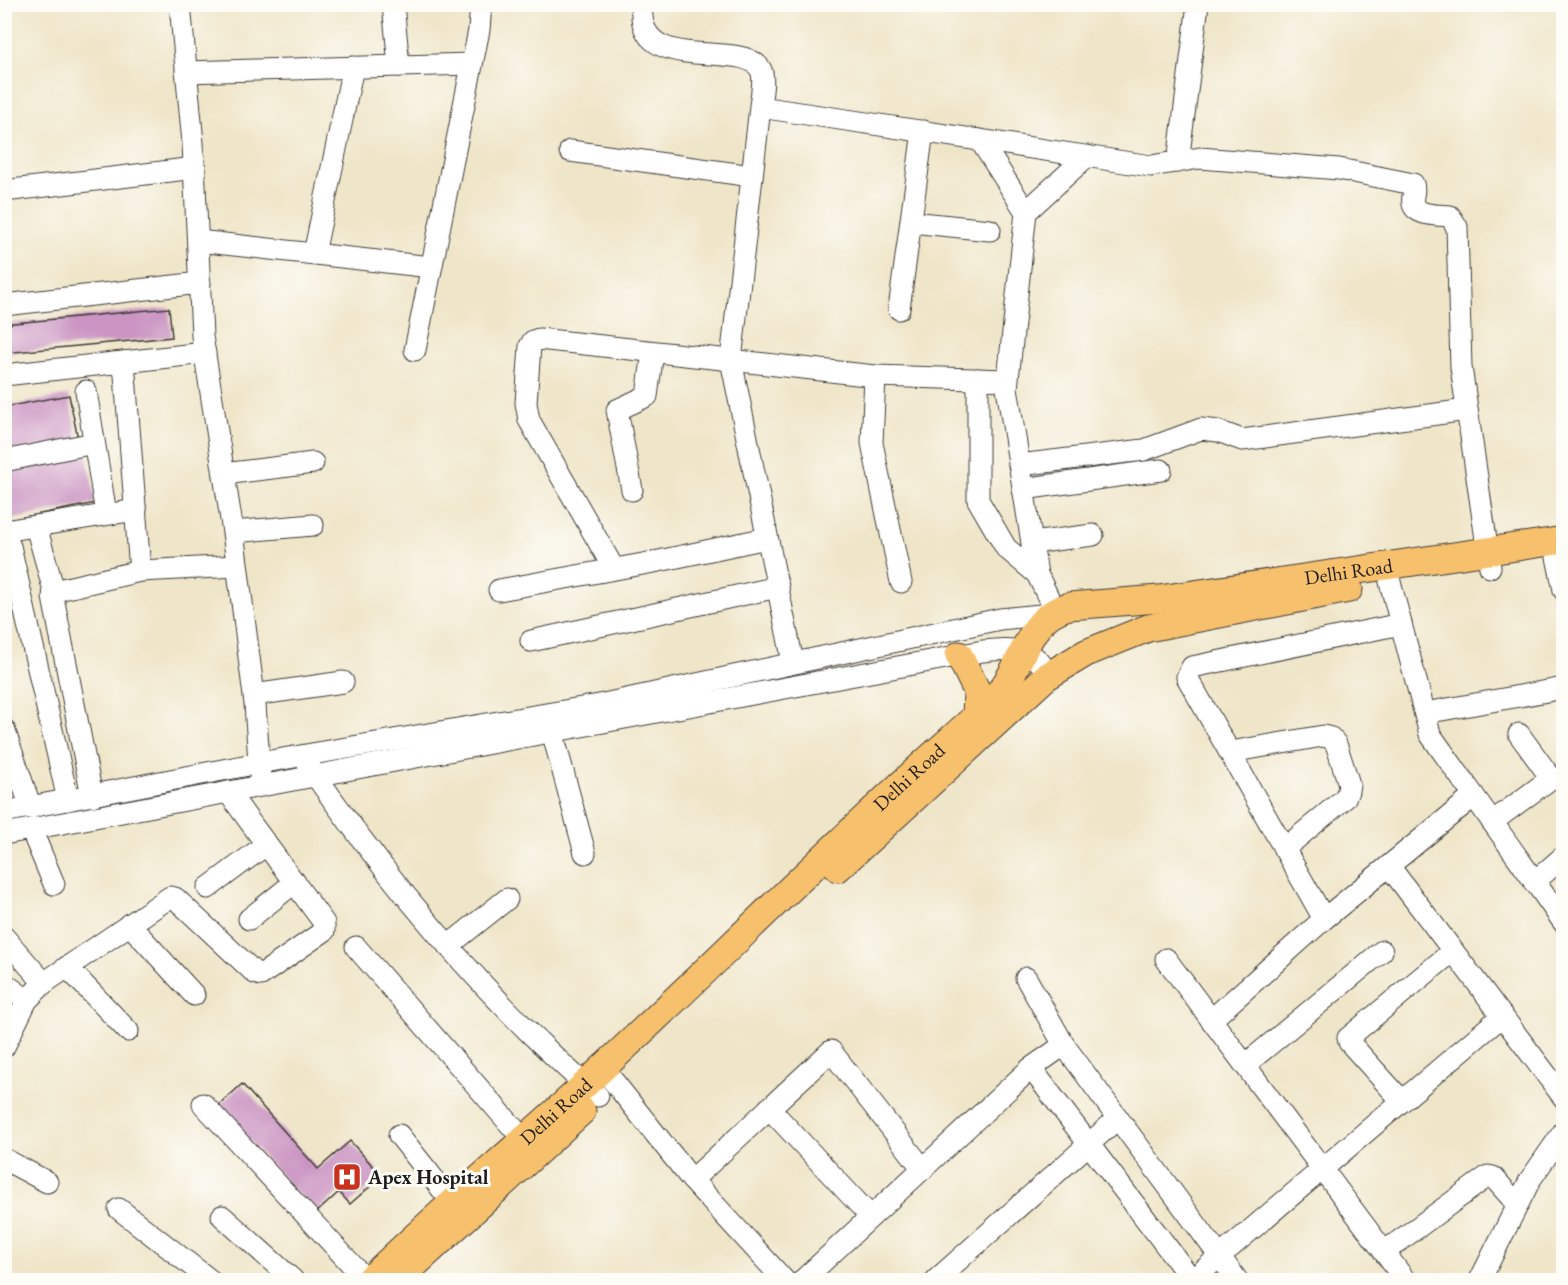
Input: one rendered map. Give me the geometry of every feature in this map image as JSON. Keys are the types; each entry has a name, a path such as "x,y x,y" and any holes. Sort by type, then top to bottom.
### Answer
{"main road":[{"path":"398,1281 599,1083 1048,676 1086,653 1123,636 1148,628 1390,582 1489,559 1561,551"},
{"name":"Delhi Road","path":"368,1281 523,1138 599,1083 871,811 976,716 1004,686 1040,622 1053,612 1069,606 1159,599 1489,559"},
{"path":"1113,602 1123,636"},
{"path":"959,655 977,691 976,716"}],"street":[{"path":"180,4 195,168 205,353 233,532 254,695 261,786"},
{"path":"393,4 399,66"},
{"path":"415,350 472,64 481,4"},
{"path":"642,4 645,28 665,48 739,58 755,63 762,74 731,360 793,662"},
{"path":"1178,162 1198,4"},
{"path":"186,72 472,64"},
{"path":"314,254 353,67"},
{"path":"760,107 1151,166 1200,158 1339,169 1413,184 1415,189 1413,203 1416,209 1450,216 1457,227 1459,333 1467,410 1489,559"},
{"path":"899,309 923,131"},
{"path":"4,812 260,763 599,705 1000,619 1053,612 1037,574 1009,406 1007,380 1026,212 980,140"},
{"path":"570,151 752,176"},
{"path":"1026,212 1087,156"},
{"path":"4,191 195,168"},
{"path":"911,222 990,230"},
{"path":"198,241 431,267"},
{"path":"4,305 200,283"},
{"path":"614,569 529,420 526,403 530,346 539,339 875,376 1007,380"},
{"path":"632,490 617,410 621,406 647,396 653,352"},
{"path":"4,375 205,353"},
{"path":"124,362 140,571"},
{"path":"875,376 872,443 901,582"},
{"path":"978,379 978,500 1006,548 1037,574"},
{"path":"86,391 106,514"},
{"path":"1019,465 1144,450 1201,429 1218,431 1242,440 1467,410"},
{"path":"4,461 94,443"},
{"path":"224,474 313,463"},
{"path":"1023,489 1161,470"},
{"path":"68,801 7,538 36,526 135,510"},
{"path":"233,532 312,525"},
{"path":"36,526 54,591 53,597 92,796"},
{"path":"1032,543 1093,535"},
{"path":"499,590 767,538"},
{"path":"1561,551 1563,590"},
{"path":"54,591 140,571 237,566"},
{"path":"1390,582 1430,734 1563,923"},
{"path":"531,641 777,587"},
{"path":"1324,919 1187,676 1192,666 1401,624"},
{"path":"4,834 959,655 1007,648 1023,649 1042,663 1048,676"},
{"path":"254,695 343,682"},
{"path":"1425,712 1563,688"},
{"path":"4,729 31,808"},
{"path":"552,731 585,853"},
{"path":"1492,822 1549,780 1548,774 1519,734"},
{"path":"1230,752 1323,736 1331,738 1336,744 1349,784 1346,798 1284,849"},
{"path":"302,756 398,889 487,990 599,1083 784,1281"},
{"path":"4,1047 27,999 44,983 165,899 175,898 255,973 261,975 324,931 324,923 228,792"},
{"path":"1211,1020 1324,919 1474,796"},
{"path":"31,829 54,884"},
{"path":"208,888 267,844"},
{"path":"1534,882 1563,856"},
{"path":"1389,866 1563,1098"},
{"path":"249,920 295,882"},
{"path":"448,946 507,899"},
{"path":"129,924 194,995"},
{"path":"4,937 44,983"},
{"path":"356,947 523,1138"},
{"path":"1245,1065 1382,951"},
{"path":"1401,1101 1349,1042 1348,1038 1453,951"},
{"path":"1166,959 1405,1281"},
{"path":"67,967 128,1031"},
{"path":"1026,978 1064,1045 1237,1281"},
{"path":"4,983 27,999"},
{"path":"1031,1068 1192,1280 1502,1016"},
{"path":"803,1281 1031,1068 1064,1045"},
{"path":"692,1180 831,1051 923,1169"},
{"path":"203,1104 368,1281"},
{"path":"769,1108 870,1216"},
{"path":"936,1281 1088,1142 1117,1119"},
{"path":"1480,1281 1517,1204 1563,1131"},
{"path":"399,1135 452,1202"},
{"path":"4,1159 47,1182"},
{"path":"1384,1252 1488,1176 1493,1178 1517,1204"},
{"path":"119,1209 210,1281"},
{"path":"222,1216 293,1281"}],"building":[{"path":"169,308 172,337 4,353 4,324"},
{"path":"69,395 79,444 4,458 4,407"},
{"path":"87,454 96,503 4,521 4,470"},
{"path":"242,1084 318,1169 350,1141 382,1176 350,1204 339,1192 315,1214 218,1106"}],"place":[{"name":"Apex Hospital","path":"347,1177"}]}
